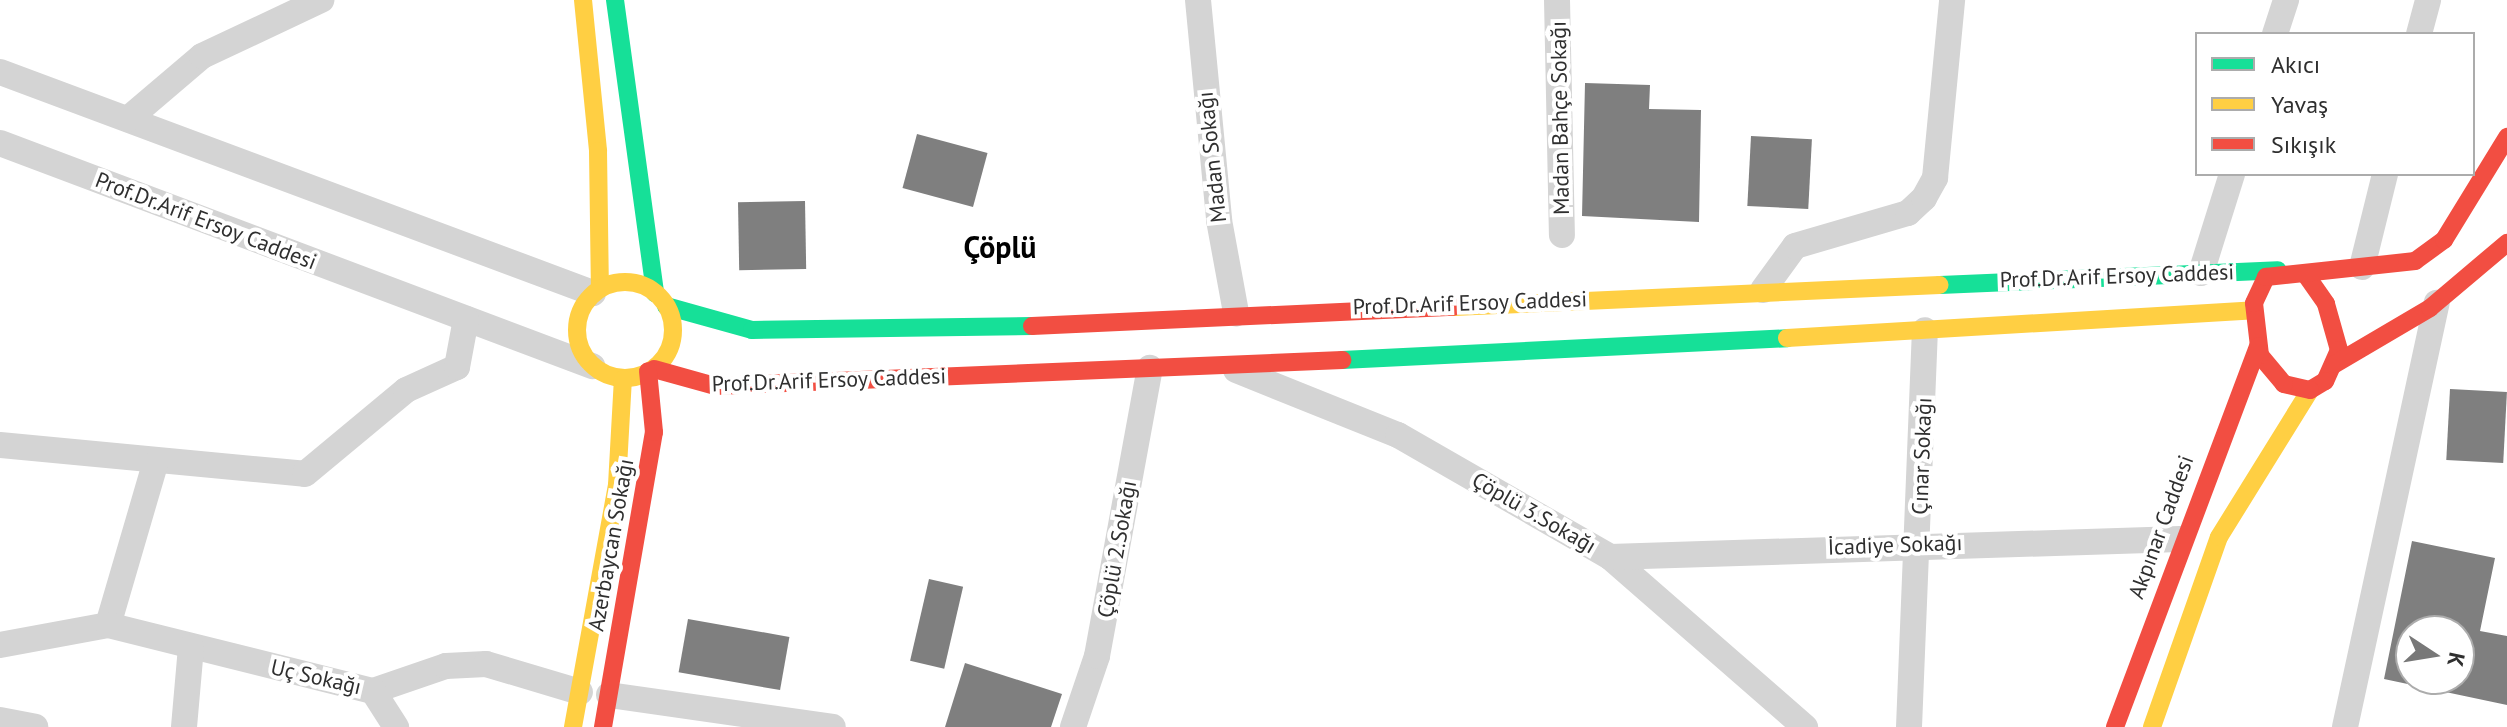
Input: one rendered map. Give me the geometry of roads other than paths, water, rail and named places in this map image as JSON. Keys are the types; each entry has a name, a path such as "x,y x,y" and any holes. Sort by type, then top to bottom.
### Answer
{"street":[{"path":"128,119 202,56 321,0"},
{"path":"583,0 599,164 597,291 577,337 592,366 623,379 651,370 671,342 660,299 615,0"},
{"name":"Madan Sokağı","path":"1198,0 1219,220 1236,313"},
{"name":"Madan Bahçe Sokağı","path":"1557,0 1562,235"},
{"path":"1763,290 1795,246 1908,213 1924,198 1935,178 1952,0"},
{"path":"2276,32 2286,0"},
{"path":"2420,32 2428,0"},
{"path":"0,72 597,291 621,282 660,299"},
{"path":"2310,390 2284,384 2258,346 2254,310 2257,290 2278,270 2306,275 2415,261 2444,240 2507,137"},
{"name":"Prof.Dr.Arif Ersoy Caddesi","path":"0,143 592,366"},
{"path":"2201,273 2231,176"},
{"path":"2362,267 2385,176"},
{"path":"2152,727 2219,537 2310,390 2335,364 2437,303 2507,243"},
{"name":"Prof.Dr.Arif Ersoy Caddesi","path":"660,299 752,330 805,333 2278,270"},
{"path":"2306,275 2336,326 2335,364"},
{"path":"2345,727 2437,303"},
{"name":"Prof.Dr.Arif Ersoy Caddesi","path":"651,370 715,386 1221,365 1925,330 2254,310"},
{"path":"0,445 155,464 305,474 406,390 457,367 466,319"},
{"name":"Çınar Sokağı","path":"1909,727 1920,543 1925,330"},
{"name":"Akpınar Caddesi","path":"2115,727 2180,539 2258,346"},
{"name":"Çöplü 3.Sokağı","path":"1221,365 1398,435 1610,557 1805,727"},
{"name":"Çöplü 2.Sokağı","path":"1073,727 1097,656 1150,368"},
{"name":"Azerbaycan Sokağı","path":"603,727 654,432 651,370"},
{"name":"Azerbaycan Sokağı","path":"573,727 617,485 623,379"},
{"path":"0,645 108,625 155,464"},
{"name":"İcadiye Sokağı","path":"1610,557 1920,543 2180,539"},
{"name":"Uç Sokağı","path":"108,625 373,691 446,666 486,664 580,692"},
{"path":"184,727 191,647"},
{"path":"373,691 396,727"},
{"path":"609,695 833,727"},
{"path":"0,720 35,727"}],"district":[{"name":"Çöplü","path":"1000,247"}]}
